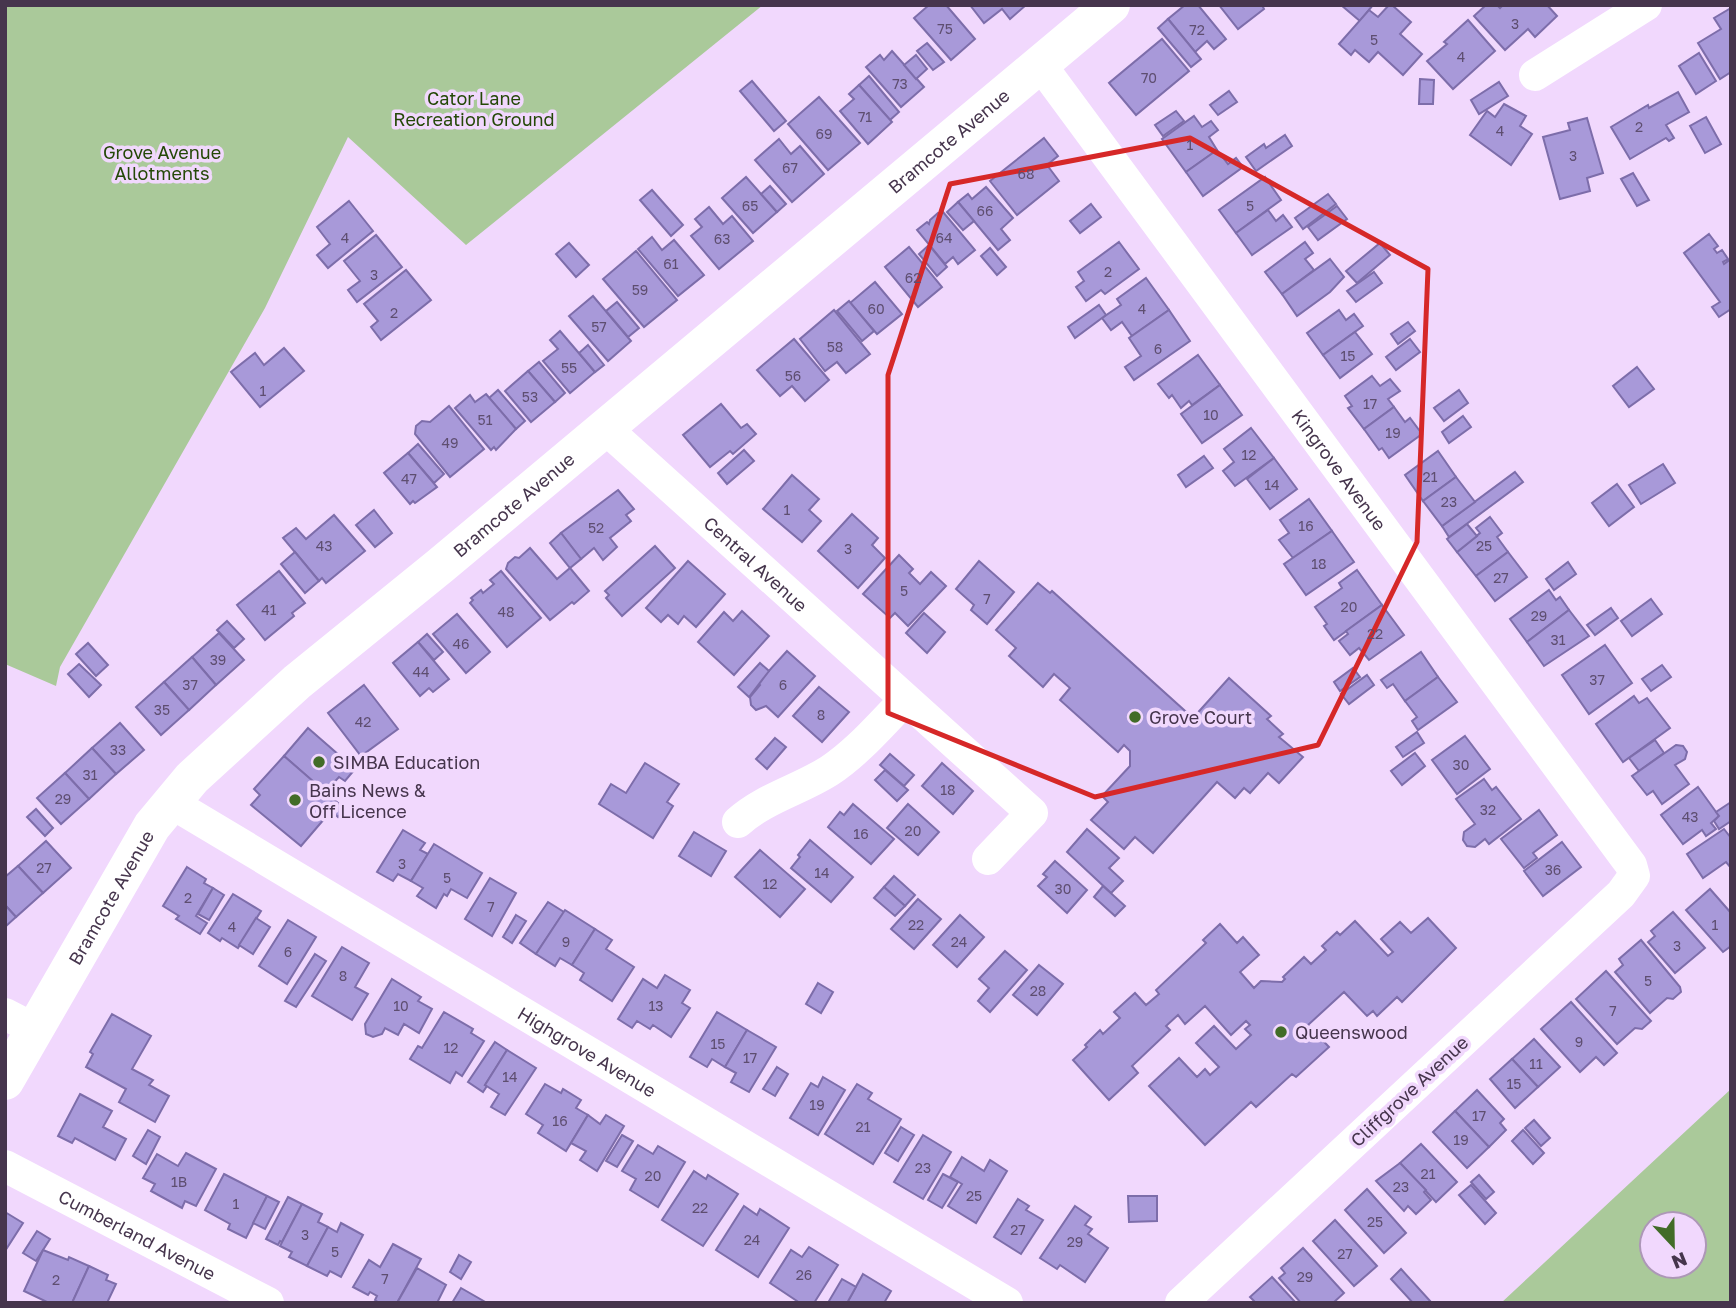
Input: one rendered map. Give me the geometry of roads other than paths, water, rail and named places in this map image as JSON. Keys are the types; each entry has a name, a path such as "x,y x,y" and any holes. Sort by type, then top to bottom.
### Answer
{"street":[{"name":"Bramcote Avenue","path":"5,1081 20,1022 75,962 140,845 170,802 220,750 297,682 1111,5"},
{"path":"1535,75 1646,5"},
{"name":"Kingrove Avenue","path":"1040,64 1617,845 1631,865 1634,876"},
{"name":"Central Avenue","path":"605,428 1040,820 988,859"},
{"path":"738,822 753,808 826,772 847,758 905,700"},
{"name":"Highgrove Avenue","path":"170,802 1007,1303"},
{"name":"Cliffgrove Avenue","path":"1181,1303 1621,894 1634,876"},
{"name":"Cumberland Avenue","path":"5,1166 268,1303"}],"place":[{"name":"Grove Court","path":"1135,717"},
{"name":"SIMBA Education","path":"319,762"},
{"name":"Bains News & Off Licence","path":"295,800"},
{"name":"Queenswood","path":"1281,1032"}],"park label":[{"name":"Cator Lane Recreation Ground","path":"474,108"},
{"name":"Grove Avenue Allotments","path":"162,162"}]}
